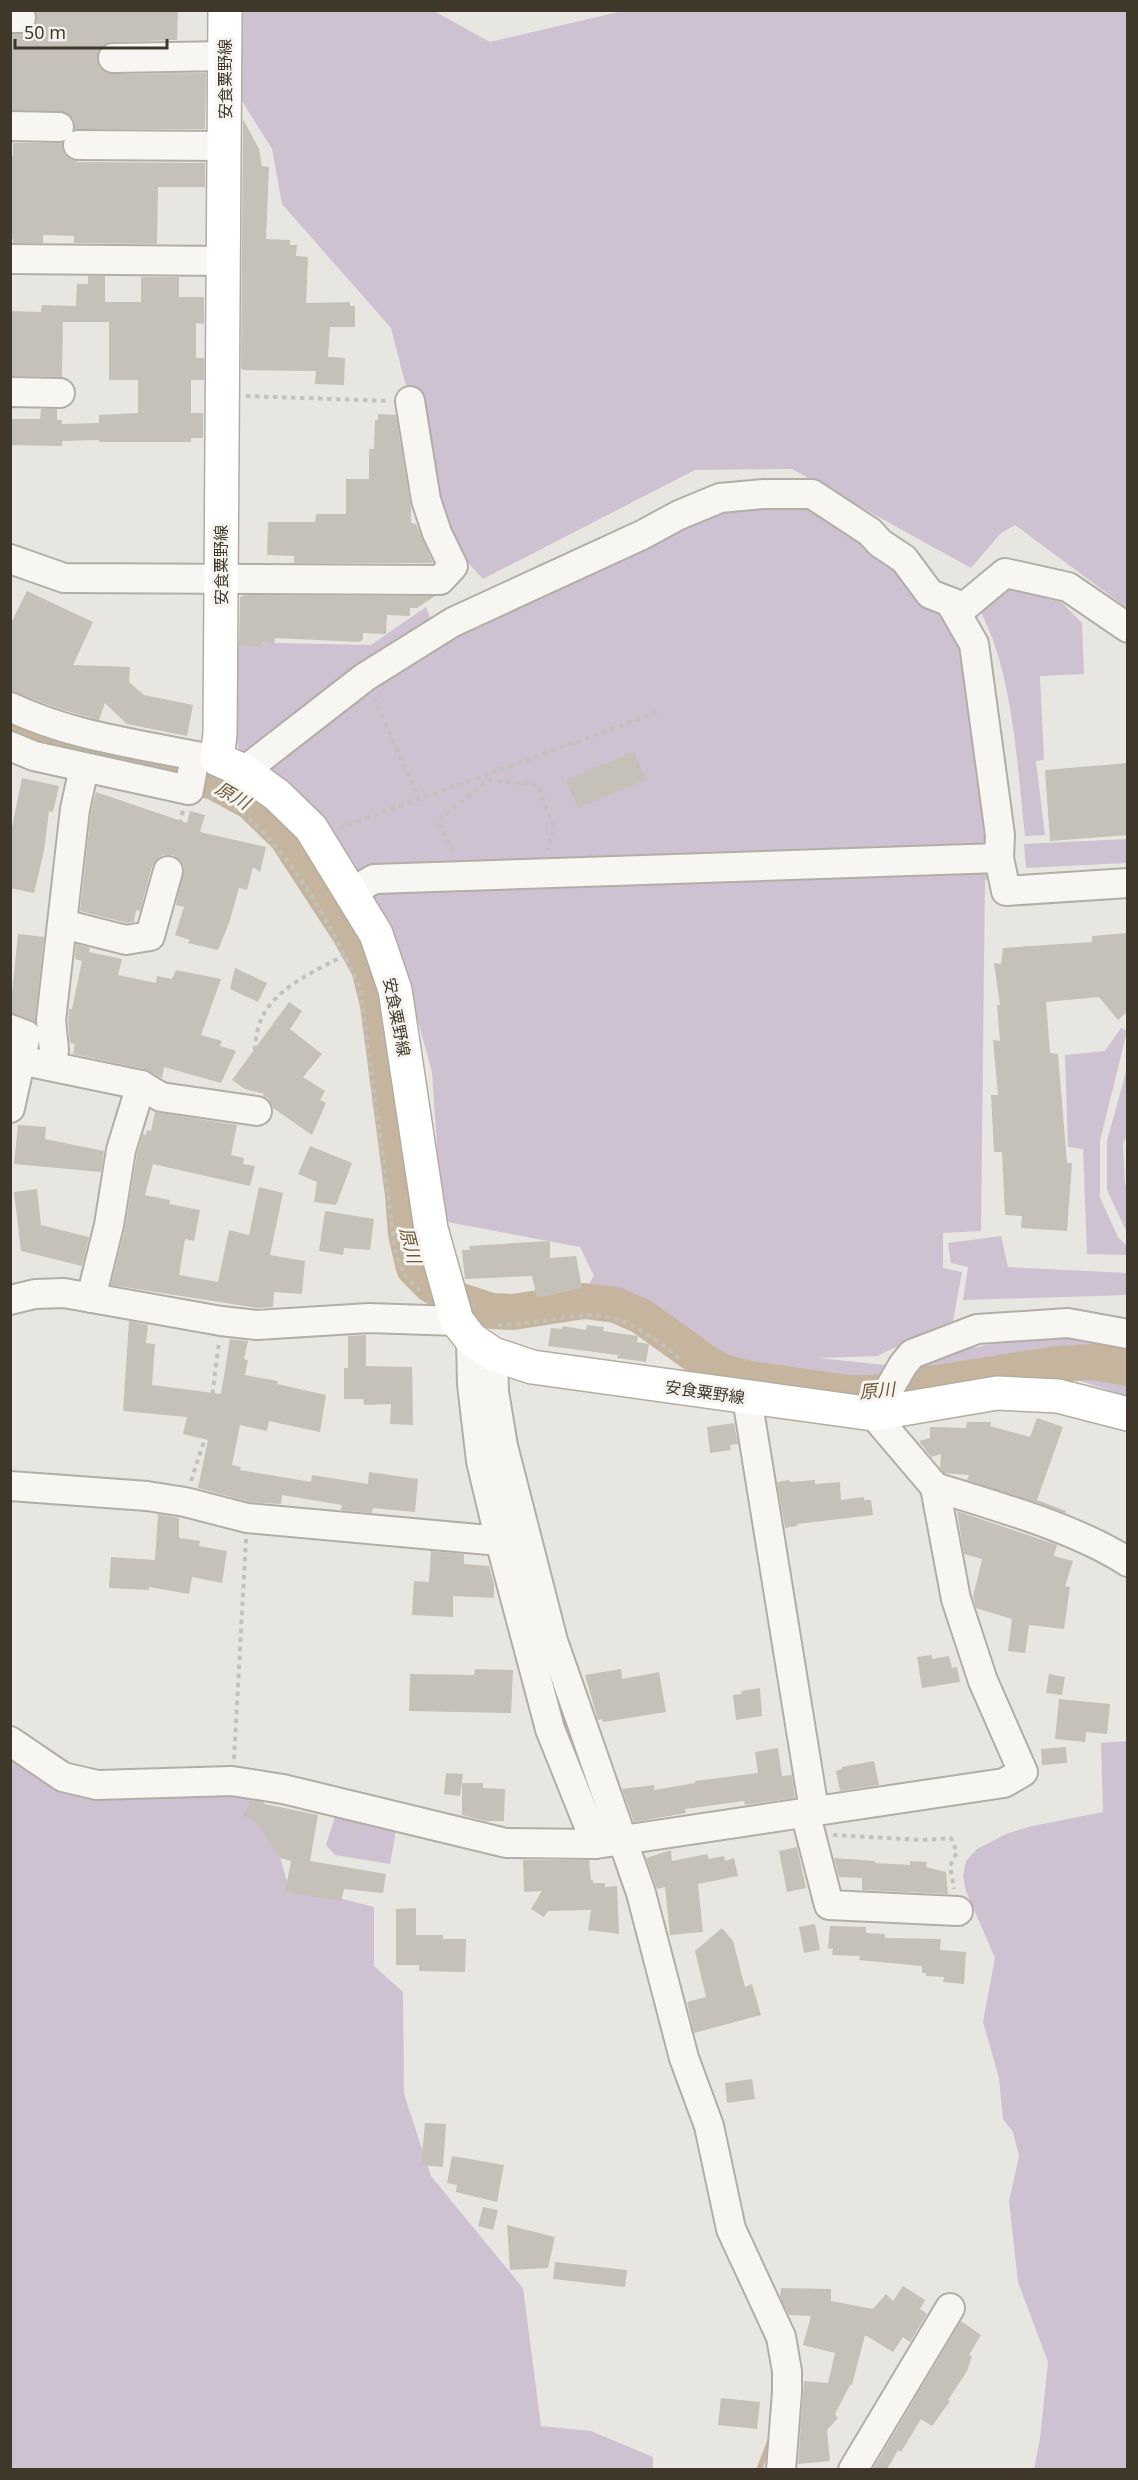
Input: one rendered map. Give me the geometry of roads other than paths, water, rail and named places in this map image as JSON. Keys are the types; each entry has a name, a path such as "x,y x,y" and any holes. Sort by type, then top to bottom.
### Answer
{"main road":[{"name":"安食粟野線","path":"225,10 220,734 205,770 277,795 311,828 376,934 395,990 431,1229 458,1320 532,1367 747,1398 879,1408 997,1393 1058,1396 1128,1414"}],"street":[{"path":"113,58 226,56"},
{"path":"10,126 68,136 225,146"},
{"path":"10,259 225,261"},
{"path":"10,392 60,393"},
{"path":"10,559 63,578 440,580 453,566 437,533 426,500 410,401"},
{"path":"10,746 34,756 84,768 205,770 453,622 642,535 679,515 720,498 764,494 812,494 870,532 880,543 904,559 930,594 964,607 1005,573 1017,574 1068,587 1128,628"},
{"path":"950,602 974,644 999,836 999,858 1006,891 1128,883"},
{"path":"10,706 40,721 69,731 205,770"},
{"path":"51,1066 54,1050 51,1020 75,809 84,768"},
{"path":"352,892 374,879 469,874 999,858"},
{"path":"63,924 126,940 150,936 168,871"},
{"path":"10,1029 26,1035 10,1108"},
{"path":"20,1060 141,1084 161,1097 257,1111"},
{"path":"91,1298 110,1225 121,1150 141,1084"},
{"path":"10,1300 35,1294 64,1293 221,1321 257,1325 369,1318 458,1320"},
{"path":"458,1320 472,1384 481,1461 550,1729 609,1842 641,1893 684,2058 709,2126 731,2229 781,2337 787,2381 788,2468"},
{"path":"458,1320 494,1392 503,1446 553,1641 609,1842"},
{"path":"10,1741 63,1777 97,1785 232,1781 283,1789 506,1843 609,1842 810,1819 1004,1783 1023,1772 982,1682 956,1599 935,1486 879,1408 903,1365 912,1354 977,1329 1068,1323 1128,1334"},
{"path":"747,1398 810,1819 830,1905 958,1911"},
{"path":"10,1486 147,1496 185,1502 247,1518 500,1541"},
{"path":"935,1486 1108,1549 1128,1562"},
{"path":"853,2469 950,2308"}],"waterway":[{"name":"原川","path":"10,725 59,747 161,768 214,782 251,802 286,836 350,934 369,968 378,1005 406,1234 414,1268 431,1285 452,1298 492,1311 513,1312 584,1301 616,1305 641,1316 708,1364 726,1373 750,1379 848,1393 872,1393 1058,1364 1093,1362 1128,1368"},
{"path":"559,1709 583,1773"},
{"path":"759,2470 771,2439"}]}
